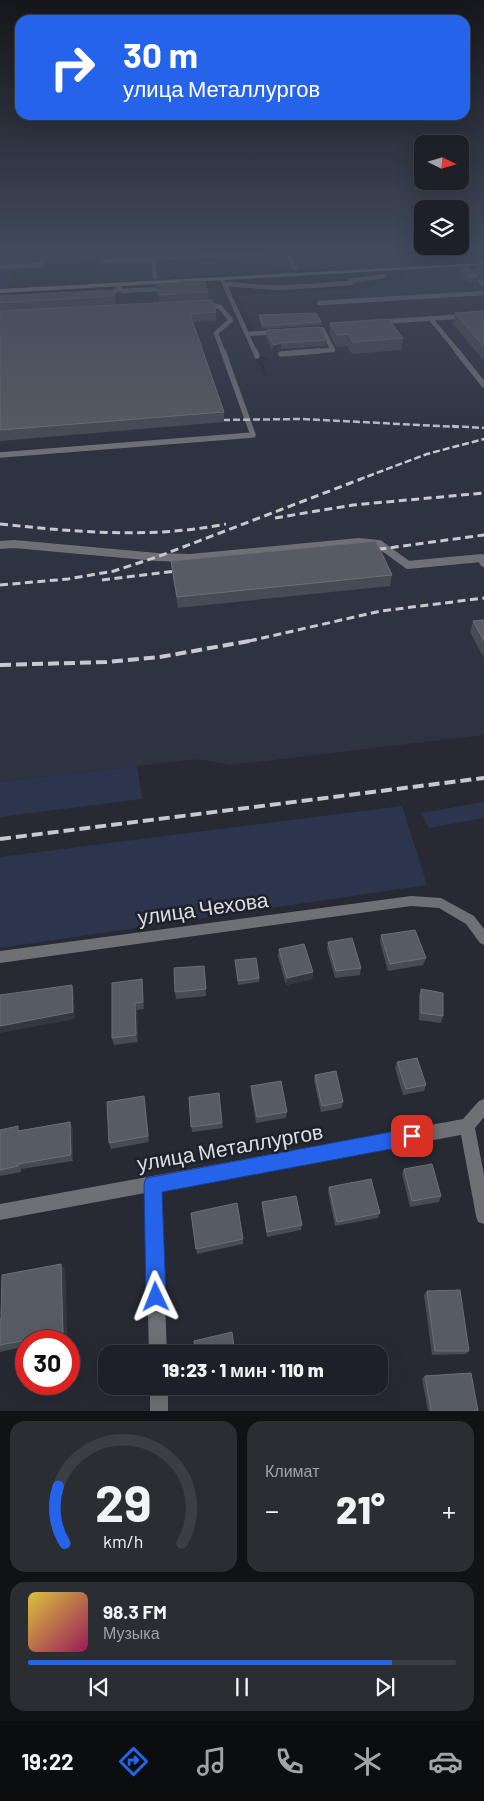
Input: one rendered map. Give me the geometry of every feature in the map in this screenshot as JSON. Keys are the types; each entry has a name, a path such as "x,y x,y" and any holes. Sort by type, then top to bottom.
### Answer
{"street":[{"name":"улица Чехова","path":"0,957 411,901 441,903 470,920 484,940"},
{"path":"484,1106 468,1126 484,1216"},
{"name":"улица Металлургов","path":"0,1212 468,1126"},
{"path":"152,1184 158,1345"},
{"path":"159,1395 160,1411"}],"lane":[{"path":"0,455 253,434 216,333 231,320 229,316"},
{"path":"239,316 257,356"},
{"path":"372,322 469,316"},
{"path":"430,318 484,385"},
{"path":"281,354 333,350 322,329 304,330"},
{"path":"247,334 286,331"},
{"path":"0,545 14,544 156,557 190,558 359,542 379,544 408,565 483,560"}],"shaded area":[{"path":"0,316 234,316 265,376 263,361 269,360 268,357 261,357 250,332 255,332 248,316 484,316 484,735 231,765 198,759 0,782"},
{"path":"137,766 142,799 0,817 0,782"},
{"path":"484,802 484,818 429,828 421,813"},
{"path":"402,806 427,885 0,948 0,857"}],"building":[{"path":"0,316 191,316 224,412 0,430"},
{"path":"259,316 318,316 321,322 263,326"},
{"path":"457,316 484,316 484,347"},
{"path":"388,319 403,338 353,342 348,334 337,335 330,323"},
{"path":"320,327 327,340 273,345 267,330"},
{"path":"376,541 392,575 177,597 171,561"},
{"path":"484,620 484,641 473,621"},
{"path":"415,930 426,958 390,964 381,935"},
{"path":"352,938 361,968 336,971 328,942"},
{"path":"304,944 313,972 287,978 279,949"},
{"path":"256,958 259,978 238,981 235,960"},
{"path":"204,966 206,989 175,992 174,968"},
{"path":"142,979 143,1002 135,1003 136,1035 112,1038 112,983"},
{"path":"72,985 73,1012 0,1026 0,995"},
{"path":"421,989 443,993 443,1016 421,1013"},
{"path":"417,1058 426,1085 406,1089 397,1062"},
{"path":"336,1071 343,1102 322,1106 315,1075"},
{"path":"281,1081 287,1112 257,1117 251,1086"},
{"path":"219,1093 222,1123 191,1127 189,1097"},
{"path":"144,1096 148,1136 109,1143 107,1102"},
{"path":"70,1122 71,1155 18,1164 18,1166 0,1170 0,1130 18,1126 18,1131"},
{"path":"432,1164 441,1196 412,1201 404,1169"},
{"path":"371,1179 380,1213 337,1222 329,1187"},
{"path":"296,1196 302,1225 267,1232 262,1202"},
{"path":"237,1203 243,1239 196,1249 191,1213"},
{"path":"61,1264 63,1330 15,1330 15,1342 0,1345 2,1275"},
{"path":"460,1290 469,1351 435,1351 427,1291"},
{"path":"232,1332 234,1345 195,1345 194,1341"},
{"path":"471,1373 478,1411 431,1411 425,1376"}],"railway":[{"path":"223,420 302,419 459,427"},
{"path":"452,426 484,428"},
{"path":"358,480 427,454 484,439"},
{"path":"0,585 68,579 114,571 157,557 361,479"},
{"path":"275,518 353,505 484,493"},
{"path":"0,524 113,533 198,529 226,524"},
{"path":"366,551 484,535"},
{"path":"102,580 184,570"},
{"path":"249,641 381,611 484,598"},
{"path":"0,665 106,662 160,657 255,640"},
{"path":"0,839 484,778"}],"route":[{"path":"156,1297 152,1184 412,1136"}]}
